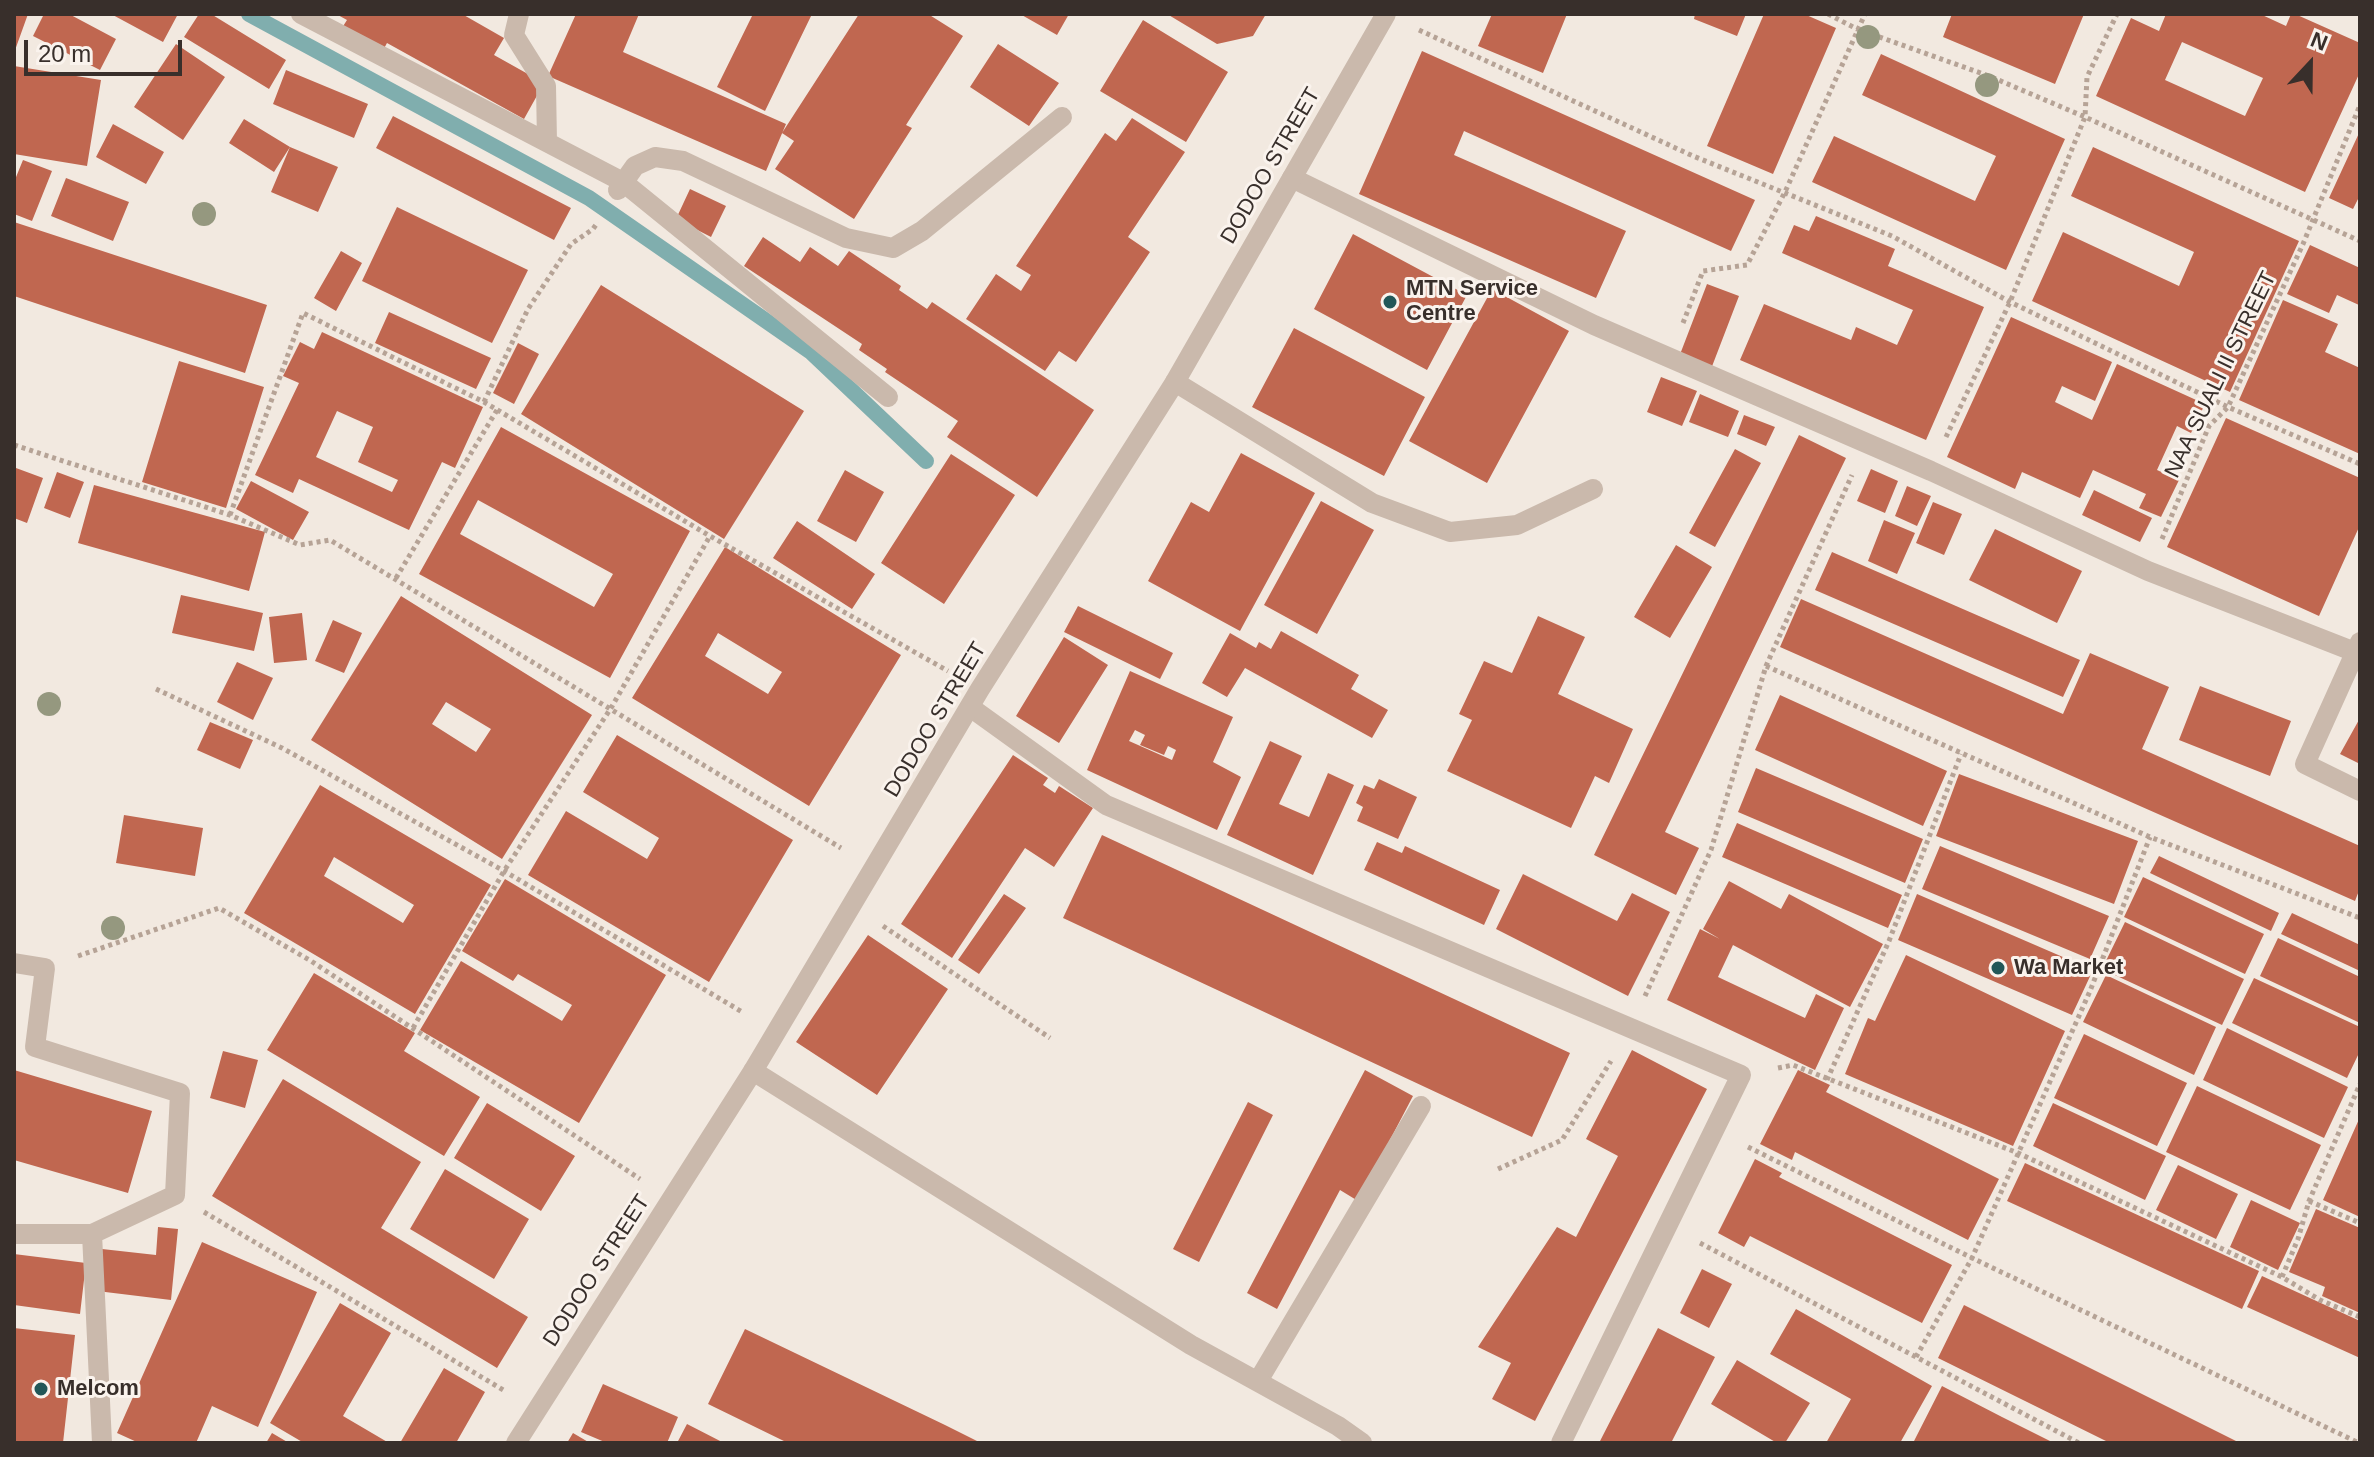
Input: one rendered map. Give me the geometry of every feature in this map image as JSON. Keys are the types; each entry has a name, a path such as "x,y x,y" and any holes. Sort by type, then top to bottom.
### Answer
{"street":[{"path":"301,14 547,142 621,186 888,397"},
{"path":"519,14 514,35 546,86 547,142"},
{"name":"DODOO STREET","path":"516,1443 753,1071 975,698 1175,382 1386,14"},
{"path":"621,186 635,166 655,157 683,161 846,238 893,248 922,231 1062,117"},
{"path":"1292,178 1594,325 1866,442 2148,571 2358,647 2305,764 2360,791"},
{"path":"1175,382 1372,503 1450,532 1517,525 1593,489"},
{"path":"975,698 1106,805 1741,1075 1561,1443"},
{"path":"14,963 45,968 35,1047 180,1093 175,1195 92,1234 14,1234"},
{"path":"753,1071 1191,1345 1338,1426 1362,1443"},
{"path":"1258,1381 1421,1106"},
{"path":"92,1234 102,1443"}],"path":[{"path":"1386,14 1693,156 1892,236 2010,302 2228,407 2360,464"},
{"path":"1828,14 1857,29 1989,76 2360,241"},
{"path":"1669,357 1703,271 1747,265 1785,192 1865,14"},
{"path":"1931,471 2010,302 2085,117 2087,77 2117,14"},
{"name":"NAA SUALI II STREET","path":"2148,571 2209,426 2228,407 2303,244 2360,105"},
{"path":"484,402 528,309 571,244 593,229"},
{"path":"230,515 303,313 484,402 975,698"},
{"path":"396,578 497,410"},
{"path":"1498,1169 1562,1140 1630,1029 1711,850 1766,666 1866,442"},
{"path":"14,445 230,515 300,545 330,540 875,869"},
{"path":"413,1029 504,871 611,708 710,536"},
{"path":"1766,666 2150,837 2360,918"},
{"path":"156,689 282,748 504,871 776,1032"},
{"path":"1827,1080 1884,953 1961,754"},
{"path":"1916,1357 1972,1258 2090,991 2150,837"},
{"path":"853,905 1050,1038"},
{"path":"45,968 219,908 311,961 671,1199"},
{"path":"1741,1075 1793,1065 2018,1153 2360,1317"},
{"path":"2282,1277 2309,1201 2358,1095 2360,1084"},
{"path":"1715,1130 1972,1258 2359,1443"},
{"path":"175,1195 537,1410"},
{"path":"2309,1201 2360,1223"},
{"path":"1667,1227 2079,1443"}],"building":[{"path":"14,14 28,14 14,53"},
{"path":"44,14 69,14 116,39 100,70 33,36"},
{"path":"111,14 178,14 163,42"},
{"path":"199,14 211,14 286,60 269,89 184,37"},
{"path":"336,14 462,14 504,38 494,55 544,83 524,119 387,43 381,54 340,31 347,20"},
{"path":"576,14 639,14 623,52 786,124 766,171 548,76"},
{"path":"753,14 812,14 765,111 717,87"},
{"path":"859,14 928,14 963,36 906,125 912,128 854,219 775,169 794,141 782,133"},
{"path":"1020,14 1069,14 1057,35"},
{"path":"1167,14 1266,14 1253,36 1217,44"},
{"path":"1492,14 1567,14 1543,73 1478,46"},
{"path":"1695,14 1746,14 1737,36 1694,19"},
{"path":"1764,14 1804,14 1836,28 1773,174 1707,146"},
{"path":"1952,14 2084,14 2055,84 1943,37"},
{"path":"2166,14 2260,14 2286,26 2291,14 2295,14 2360,43 2360,72 2305,192 2096,96 2131,18 2159,31","holes":["2182,42 2263,78 2245,116 2165,80"]},
{"path":"1143,20 1228,72 1186,142 1100,91"},
{"path":"176,44 225,77 183,140 134,107"},
{"path":"998,44 1059,83 1029,126 970,87"},
{"path":"1422,51 1755,200 1731,251 1464,131 1454,155 1626,231 1596,298 1359,194"},
{"path":"1881,54 2065,139 2006,270 1812,182 1834,136 1975,201 1996,156 1862,95"},
{"path":"14,66 101,80 87,166 14,154"},
{"path":"286,70 368,104 354,138 273,104"},
{"path":"393,116 571,208 554,240 376,148"},
{"path":"1132,118 1185,152 1128,237 1150,252 1076,362 1059,351 1045,371 966,319 996,274 1021,291 1031,275 1016,266 1105,133 1116,141"},
{"path":"244,119 290,147 274,172 229,143"},
{"path":"113,124 164,152 146,184 96,157"},
{"path":"2360,131 2360,195 2353,209 2329,198"},
{"path":"290,147 338,167 318,212 271,192"},
{"path":"2093,147 2299,241 2230,392 2032,301 2063,232 2179,286 2194,252 2071,196"},
{"path":"23,160 52,171 32,221 14,214 14,182"},
{"path":"66,178 129,202 113,241 51,216"},
{"path":"690,189 726,206 711,237 676,219"},
{"path":"397,207 528,270 492,343 362,281"},
{"path":"1816,216 1895,249 1888,266 1984,307 1926,440 1740,360 1764,304 1851,340 1856,327 1897,345 1913,310 1782,253 1794,225 1809,231"},
{"path":"14,222 267,305 245,373 14,296"},
{"name":"MTN Service Centre","path":"1353,234 1467,295 1427,370 1314,309"},
{"path":"763,237 800,262 810,247 838,266 849,251 901,286 899,290 927,309 932,302 1094,410 1037,497 947,437 958,421 885,372 887,369 859,350 862,344 744,266"},
{"path":"2310,245 2360,268 2359,305 2337,295 2329,313 2287,294"},
{"path":"341,251 362,263 336,311 314,298"},
{"path":"1707,284 1739,296 1711,369 1679,357"},
{"path":"601,285 804,411 724,539 521,414"},
{"path":"1492,289 1569,331 1487,483 1409,441"},
{"path":"2283,300 2338,324 2325,352 2360,368 2360,454 2239,400"},
{"path":"389,312 491,358 476,389 375,343"},
{"path":"2011,317 2112,362 2095,401 2062,386 2055,402 2092,420 2117,364 2205,404 2191,433 2177,426 2157,470 2179,480 2161,517 2139,508 2146,494 2093,470 2080,498 2022,472 2015,489 1947,457"},
{"path":"1294,328 1425,397 1384,476 1252,407"},
{"path":"322,332 483,407 455,468 442,462 409,530 299,479 293,493 255,475 299,383 283,376 300,342 314,349","holes":["337,411 373,427 358,462 398,480 392,492 316,457"]},
{"path":"518,343 539,354 514,404 493,393"},
{"path":"179,361 264,387 226,508 142,482"},
{"path":"1661,377 1697,391 1682,426 1647,412"},
{"path":"1700,394 1739,411 1728,437 1689,422"},
{"path":"1744,415 1775,427 1766,446 1737,434"},
{"path":"2226,418 2360,478 2360,525 2319,616 2167,547"},
{"path":"501,427 690,531 610,678 419,574","holes":["478,500 613,574 594,607 460,534"]},
{"path":"1799,435 1846,458 1665,832 1699,848 1676,895 1594,855"},
{"path":"1735,449 1761,463 1715,547 1689,533"},
{"path":"1241,453 1315,493 1240,631 1148,581 1191,502 1209,512"},
{"path":"951,454 1015,495 944,604 881,563"},
{"path":"16,468 43,478 27,523 14,518"},
{"path":"1871,469 1898,481 1885,513 1857,501"},
{"path":"845,470 884,492 856,542 817,521"},
{"path":"57,472 84,482 70,518 44,508"},
{"path":"251,481 309,512 293,540 236,509"},
{"path":"94,485 265,532 249,591 78,543"},
{"path":"1907,486 1931,496 1917,526 1895,516"},
{"path":"2094,490 2152,518 2140,542 2082,515"},
{"path":"1321,501 1374,530 1317,634 1264,605"},
{"path":"1933,502 1962,514 1944,555 1916,543"},
{"path":"1884,520 1915,533 1897,574 1868,561"},
{"path":"797,521 875,574 852,609 773,558"},
{"path":"1995,529 2082,571 2057,623 1969,580"},
{"path":"1676,545 1712,567 1670,638 1634,617"},
{"path":"725,547 901,655 809,806 632,698","holes":["718,633 782,672 768,694 705,656"]},
{"path":"1832,552 2080,660 2063,697 1815,590"},
{"path":"181,595 263,613 254,651 172,633"},
{"path":"401,596 592,715 502,859 311,740","holes":["446,702 491,729 476,752 432,724"]},
{"path":"1801,599 2063,714 2090,653 2169,687 2142,749 2360,846 2360,888 2355,901 1780,647"},
{"path":"1078,606 1173,653 1160,679 1064,632"},
{"path":"302,613 307,660 274,663 269,617"},
{"path":"1538,616 1585,637 1558,694 1633,729 1609,783 1595,776 1571,828 1447,771 1472,720 1459,714 1484,661 1512,673"},
{"path":"333,620 362,633 344,673 315,661"},
{"path":"1281,631 1359,675 1351,689 1388,710 1372,738 1245,668 1227,697 1202,683 1230,633 1256,648 1259,642 1271,649"},
{"path":"1064,637 1108,665 1059,743 1016,716"},
{"path":"237,662 273,678 253,720 217,702"},
{"path":"1130,671 1233,717 1213,762 1241,777 1217,830 1087,770","holes":["1135,730 1145,735 1140,745 1164,755 1168,746 1176,750 1172,760 1129,741"]},
{"path":"2200,686 2291,721 2270,776 2179,740"},
{"path":"1780,695 1947,771 1923,826 1755,750"},
{"path":"2360,718 2360,764 2340,754"},
{"path":"210,722 253,740 240,769 197,750"},
{"path":"617,735 793,840 709,982 528,875 566,811 647,859 659,838 583,792"},
{"path":"1270,741 1302,756 1279,804 1309,817 1328,773 1354,785 1313,875 1227,835"},
{"path":"1013,755 1048,778 1043,785 1055,793 1059,786 1093,808 1054,867 1025,848 952,958 901,924"},
{"path":"1756,768 1923,839 1905,883 1738,812"},
{"path":"1959,774 2138,841 2114,904 1936,836"},
{"path":"1379,779 1417,797 1398,839 1357,821 1363,807 1356,803 1364,785 1374,789"},
{"path":"320,785 491,885 415,1014 244,913","holes":["334,857 414,905 403,923 324,876"]},
{"path":"124,815 203,828 195,876 116,863"},
{"path":"1737,823 1902,895 1888,928 1722,857"},
{"path":"1102,835 1570,1053 1532,1137 1063,918"},
{"path":"1377,842 1402,853 1405,846 1500,890 1484,925 1364,870"},
{"path":"1940,846 2109,916 2090,959 1922,889"},
{"path":"2159,856 2279,913 2271,931 2150,873"},
{"path":"1523,874 1617,921 1632,893 1670,912 1628,996 1496,929"},
{"path":"2143,877 2264,934 2245,974 2124,917"},
{"path":"505,879 666,975 579,1123 420,1030 461,961 562,1021 572,1005 518,974 513,981 462,951"},
{"path":"1729,881 1781,909 1789,894 1883,944 1850,1007 1733,945 1718,977 1805,1018 1816,994 1844,1008 1815,1070 1667,1000 1700,929 1720,939 1703,929"},
{"path":"1004,894 1026,908 979,974 958,960"},
{"path":"1917,894 2093,970 2072,1015 1898,940"},
{"path":"2292,913 2360,945 2360,971 2281,934"},
{"path":"2125,922 2244,979 2222,1025 2102,969"},
{"path":"868,935 948,989 877,1095 796,1042"},
{"path":"2278,938 2360,977 2360,1023 2260,976"},
{"path":"1906,955 2065,1031 2013,1146 1845,1074 1868,1018 1875,1021"},
{"path":"314,973 415,1033 404,1051 480,1097 444,1156 267,1050"},
{"path":"2106,975 2216,1027 2194,1075 2083,1022"},
{"path":"2254,978 2360,1027 2360,1051 2347,1078 2232,1023"},
{"path":"2227,1028 2348,1087 2324,1138 2203,1080"},
{"path":"2084,1034 2187,1083 2157,1146 2054,1098"},
{"path":"1632,1050 1707,1089 1535,1421 1492,1399 1511,1363 1478,1347 1557,1227 1576,1237 1618,1156 1586,1139"},
{"path":"223,1051 258,1060 245,1108 210,1098"},
{"path":"14,1070 152,1111 128,1193 14,1160"},
{"path":"1365,1070 1413,1096 1358,1201 1340,1190 1277,1309 1247,1293"},
{"path":"1798,1070 1830,1085 1826,1092 1999,1179 1968,1240 1795,1152 1792,1160 1760,1144"},
{"path":"283,1079 421,1162 381,1228 528,1317 497,1368 212,1196"},
{"path":"2197,1086 2321,1145 2290,1210 2166,1152"},
{"path":"1248,1102 1273,1115 1199,1262 1173,1249"},
{"path":"487,1103 575,1156 541,1211 454,1158"},
{"path":"2053,1103 2166,1156 2145,1200 2033,1146"},
{"path":"2360,1117 2360,1217 2323,1200"},
{"path":"1755,1159 1782,1173 1779,1177 1952,1265 1922,1323 1750,1236 1744,1247 1718,1233"},
{"path":"2025,1163 2259,1271 2242,1309 2007,1201"},
{"path":"2178,1165 2238,1194 2216,1239 2156,1210"},
{"path":"445,1169 529,1219 494,1279 410,1229"},
{"path":"2251,1200 2300,1223 2278,1270 2230,1247"},
{"path":"2316,1209 2360,1228 2360,1313 2322,1296 2325,1287 2289,1272"},
{"path":"158,1227 178,1229 171,1300 97,1291 102,1249 156,1255"},
{"path":"202,1242 317,1292 258,1427 212,1406 196,1443 139,1443 117,1433"},
{"path":"14,1254 86,1263 80,1314 14,1305"},
{"path":"1702,1269 1732,1284 1709,1328 1680,1313"},
{"path":"2262,1276 2360,1321 2360,1358 2247,1307"},
{"path":"340,1303 391,1333 343,1416 389,1443 304,1443 270,1423"},
{"path":"1964,1305 2240,1443 2110,1443 1938,1358"},
{"path":"1796,1309 1932,1386 1900,1443 1826,1443 1851,1399 1770,1354"},
{"name":"Melcom","path":"14,1328 75,1335 63,1443 14,1443"},
{"path":"1658,1328 1715,1357 1671,1443 1599,1443"},
{"path":"745,1329 981,1443 788,1443 708,1404"},
{"path":"1737,1360 1810,1403 1785,1443 1777,1443 1711,1404"},
{"path":"444,1368 485,1392 456,1443 400,1443"},
{"path":"603,1384 678,1417 667,1443 607,1443 581,1432"},
{"path":"1942,1386 2002,1417 2054,1443 1913,1443"},
{"path":"687,1424 724,1443 677,1443"},
{"path":"272,1433 289,1443 266,1443"},
{"path":"573,1433 590,1443 567,1443"}],"waterway":[{"path":"249,14 589,198 811,352 926,461"}],"place":[{"name":"MTN Service Centre","path":"1390,302"},
{"name":"Wa Market","path":"1998,968"},
{"name":"Melcom","path":"41,1389"}]}
